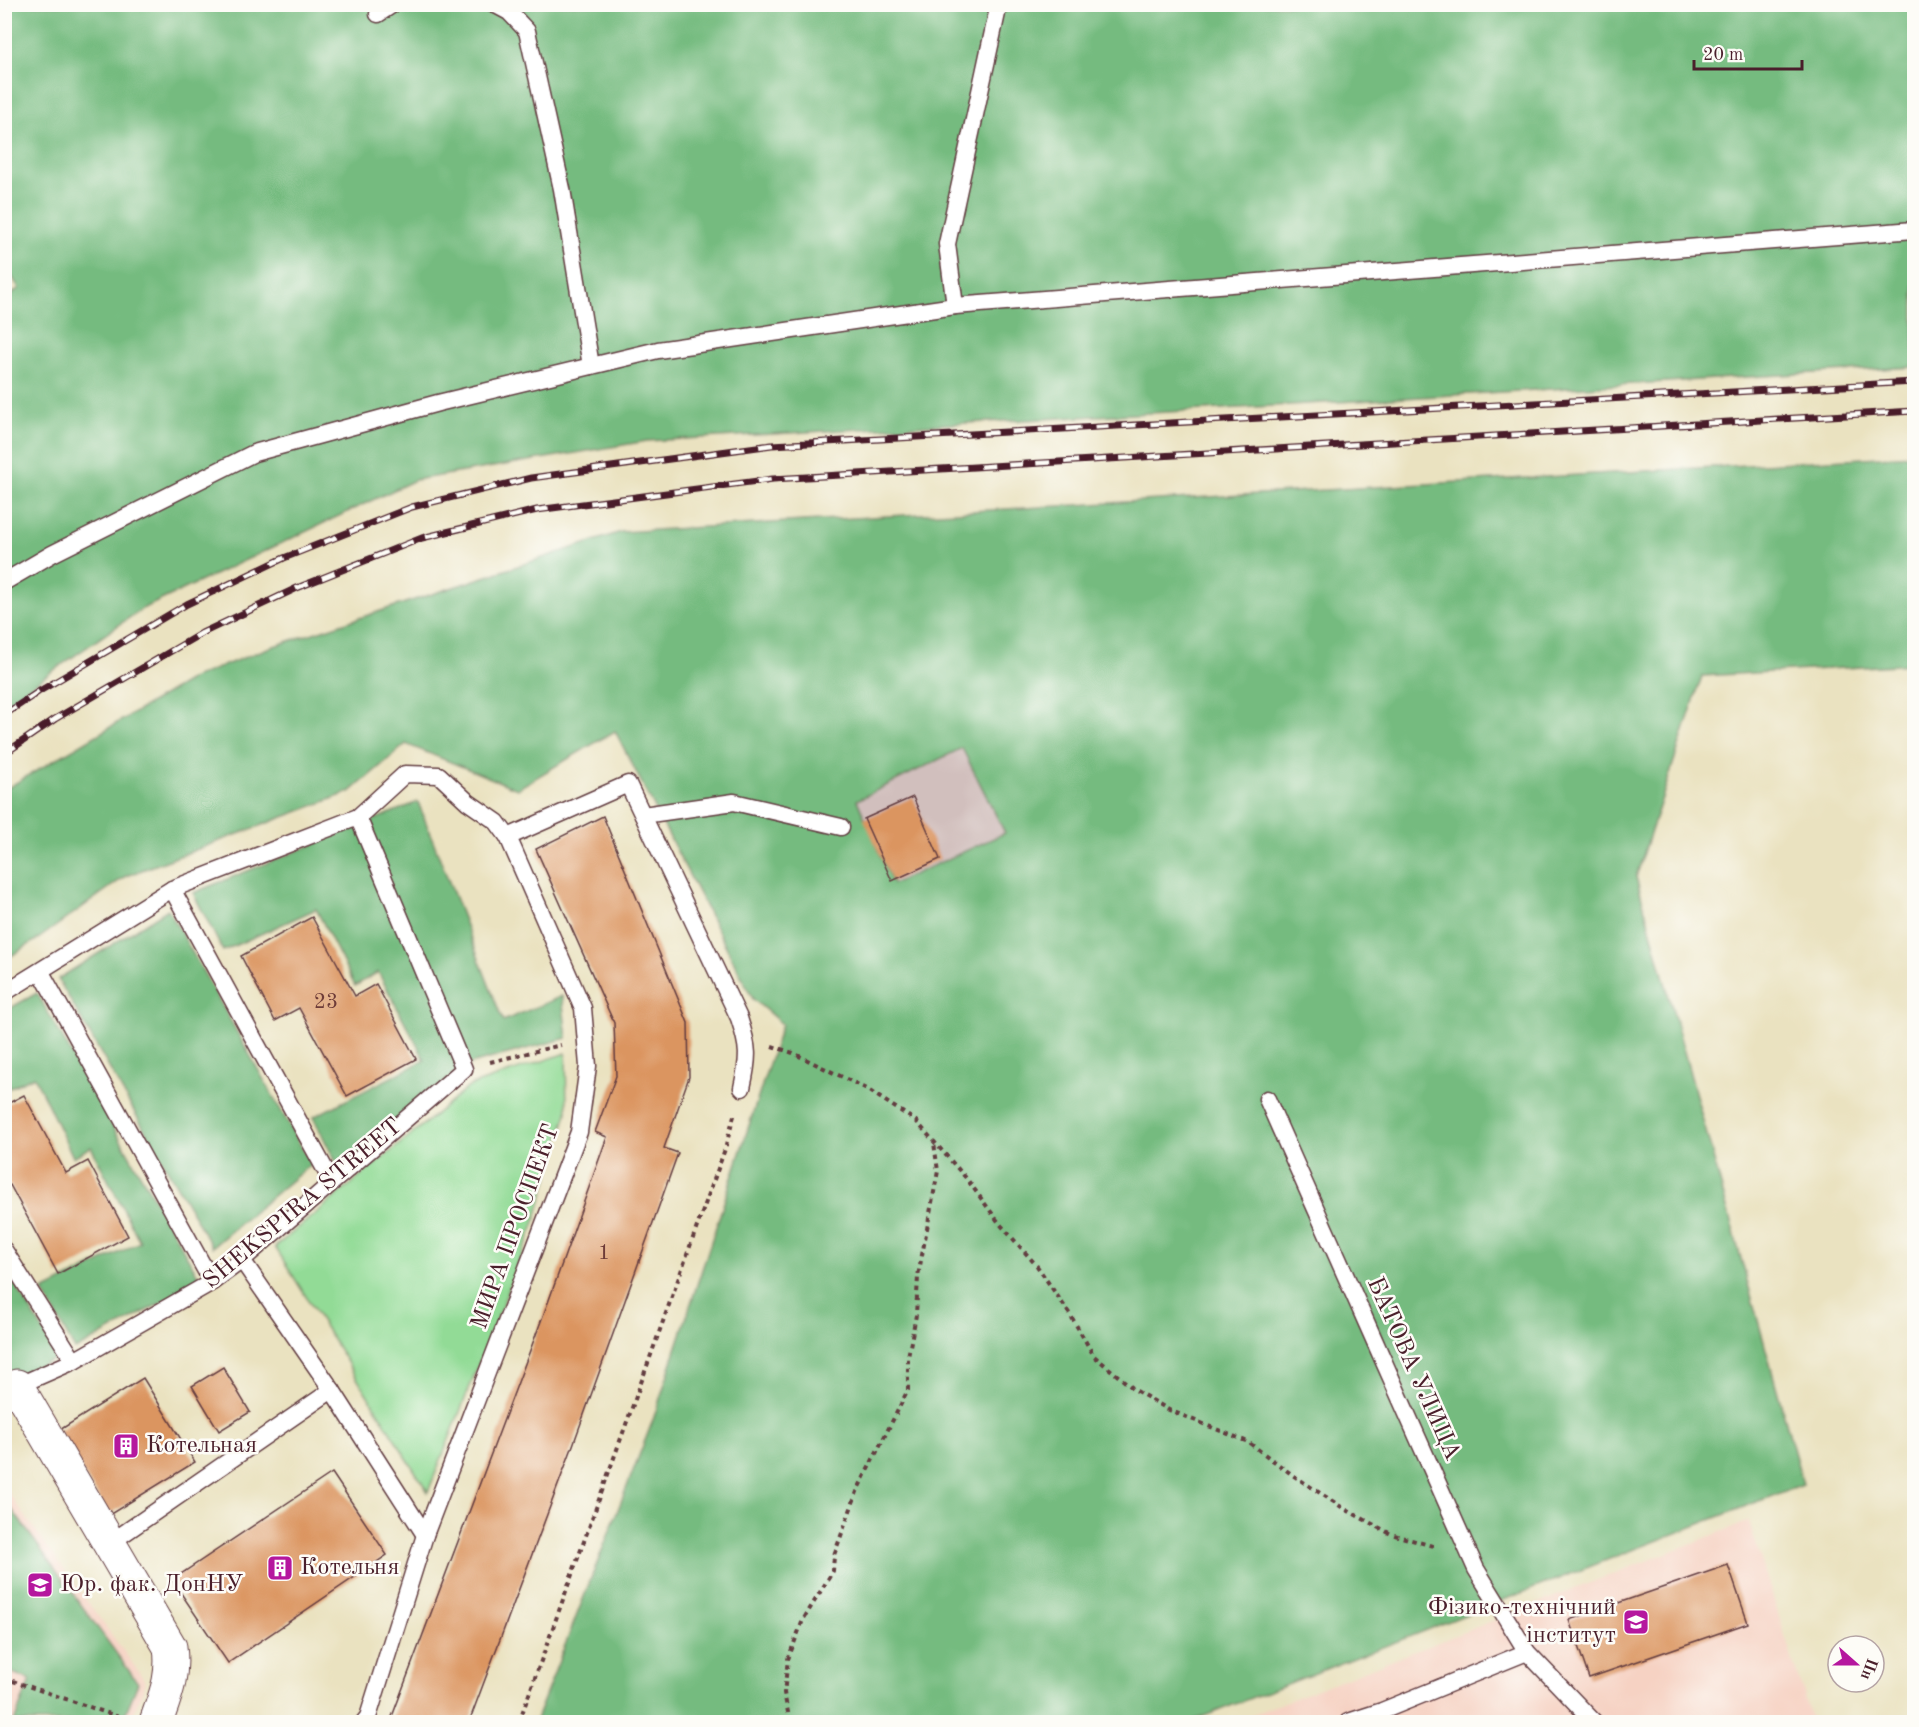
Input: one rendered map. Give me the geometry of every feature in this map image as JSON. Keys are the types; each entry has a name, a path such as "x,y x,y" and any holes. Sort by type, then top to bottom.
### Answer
{"street":[{"path":"11,1388 110,1543 170,1647 172,1665 170,1682 156,1722"}],"lane":[{"path":"378,14 393,4"},
{"path":"494,4 509,12 527,31 561,189 591,366"},
{"path":"955,306 947,244 999,4"},
{"path":"4,582 52,554 254,453 438,403 658,350 955,306 1914,230"},
{"name":"МИРА ПРОСПЕКТ","path":"358,817 405,774 439,775 468,802 497,822 508,837 583,1008 588,1066 579,1132 425,1535 368,1717 364,1722"},
{"path":"508,837 628,784 739,1018 746,1038 748,1062 741,1088"},
{"path":"643,816 734,801 841,827"},
{"path":"4,993 172,889 358,817 464,1069"},
{"path":"172,889 332,1182"},
{"path":"41,972 212,1282"},
{"name":"SHEKSPIRA STREET","path":"11,1388 74,1361 212,1282 242,1260 464,1069"},
{"name":"БАТОВА УЛИЦА","path":"1267,1099 1476,1569 1527,1652 1593,1722"},
{"path":"4,1250 74,1361"},
{"path":"242,1260 332,1390 425,1535"},
{"path":"110,1543 332,1390"},
{"path":"1348,1722 1382,1711 1527,1652"}],"path":[{"path":"746,1038 793,1053 865,1088 916,1121 966,1178 1000,1224 1037,1266 1071,1316 1094,1356 1135,1390 1169,1410 1248,1442 1342,1508 1392,1534 1431,1544 1476,1569"},
{"path":"464,1069 585,1039"},
{"path":"519,1722 725,1149 741,1088"},
{"path":"790,1722 784,1693 788,1659 803,1620 833,1571 834,1555 858,1489 908,1390 908,1357 916,1315 918,1276 938,1171 933,1141"},
{"path":"4,1678 119,1717 117,1722"}],"shaded area":[{"path":"962,748 1005,833 894,885 857,800"},
{"name":"Юр. фак. ДонНУ","path":"4,1487 146,1682 130,1722 5,1722"},
{"name":"Фізико-технічний інститут","path":"1749,1521 1812,1722 1233,1722"}],"green space":[{"path":"5,5 1914,5 1914,367 647,441 415,480 142,609 5,704 4,301 19,288 4,264"},
{"path":"1914,455 1914,664 1702,676 1636,877 1803,1484 1189,1722 535,1722 653,1420 782,1024 753,999 615,731 517,789 406,744 350,792 126,876 5,960 4,790 193,678 268,648 621,532","holes":["962,748 1005,833 893,884 857,800"]},
{"path":"418,802 503,1021 562,996 567,1038 467,1065 339,1168 313,1117 425,1060 378,972 355,986 316,909 223,951 193,893"},
{"path":"168,909 311,1164 212,1247 58,979"},
{"path":"37,993 201,1281 75,1350 43,1291 140,1242 91,1147 73,1157 34,1076 5,1090 5,1011"},
{"path":"566,1053 567,1113 534,1225 428,1492 275,1247 470,1086"},
{"path":"4,1267 60,1357 5,1381 4,1381"},
{"name":"Юр. фак. ДонНУ","path":"5,1500 138,1683 122,1722 14,1722 30,1680 5,1670"}],"building":[{"path":"913,797 940,859 892,881 864,819"},
{"path":"603,816 688,1023 689,1077 664,1148 678,1153 572,1448 469,1722 390,1722 549,1300 607,1137 595,1132 616,1076 614,1023 536,849"},
{"path":"312,917 355,996 376,984 416,1059 347,1096 299,1008 275,1021 241,956"},
{"path":"24,1095 66,1173 88,1161 128,1236 58,1274 10,1185 5,1188 5,1105"},
{"path":"223,1367 250,1412 219,1431 192,1386"},
{"name":"Котельная","path":"143,1378 195,1462 109,1515 58,1431"},
{"name":"Котельня","path":"332,1473 387,1555 228,1663 172,1580"},
{"path":"1728,1565 1748,1623 1589,1678 1569,1620"},
{"path":"5,1704 10,1706 5,1721"}],"railway":[{"path":"4,715 38,692 187,604 284,558 412,507 531,478 772,445 1914,382"},
{"path":"4,754 55,719 202,633 297,588 422,538 537,510 773,479 1914,411"}],"place":[{"name":"Котельная","path":"126,1446"},
{"name":"Котельня","path":"280,1568"},
{"name":"Юр. фак. ДонНУ","path":"40,1585"},
{"name":"Фізико-технічний інститут","path":"1636,1622"}]}
